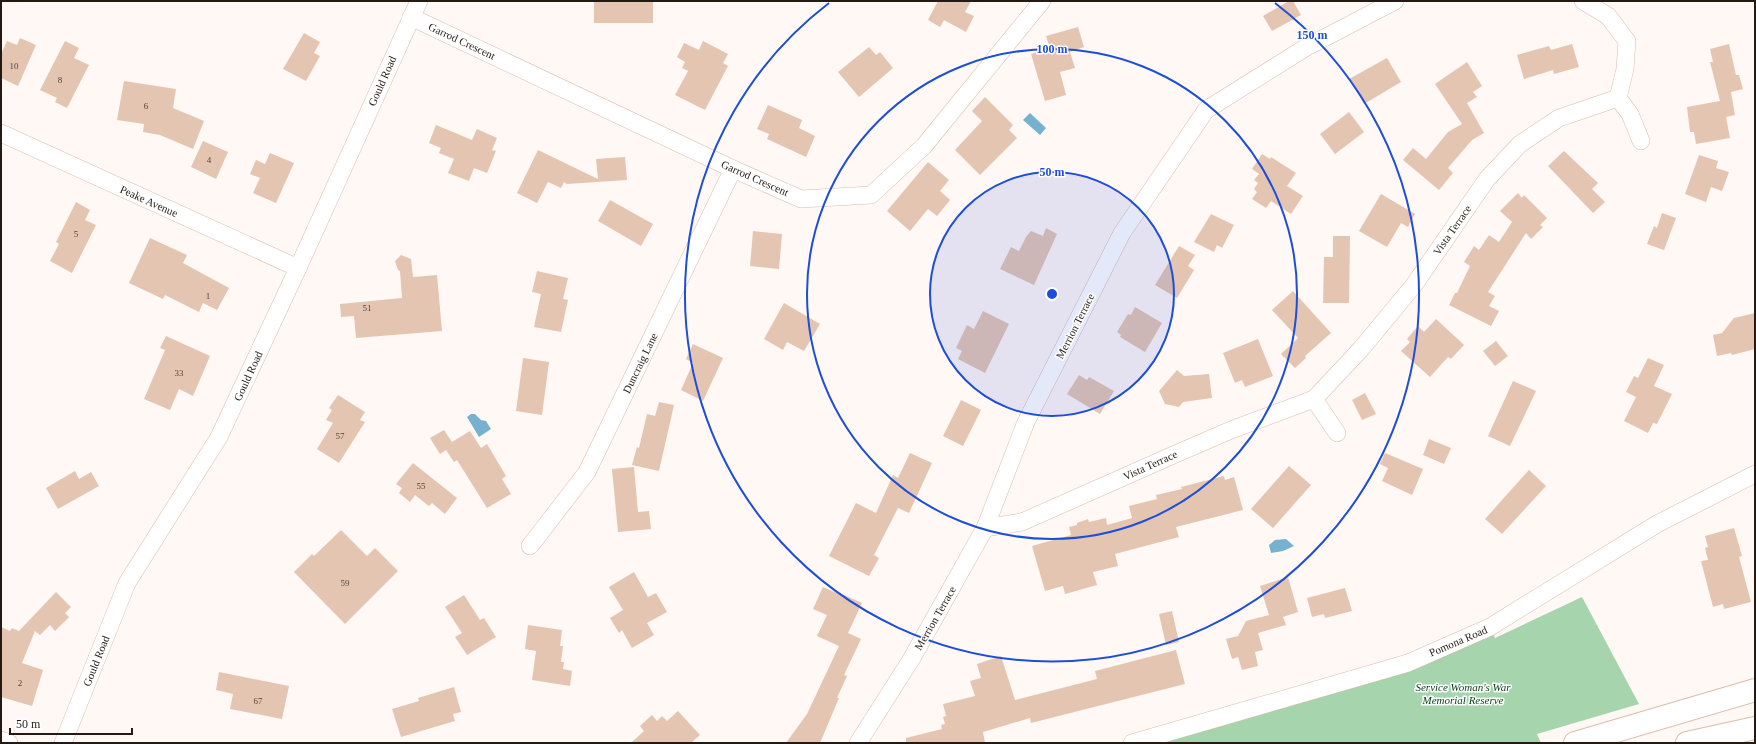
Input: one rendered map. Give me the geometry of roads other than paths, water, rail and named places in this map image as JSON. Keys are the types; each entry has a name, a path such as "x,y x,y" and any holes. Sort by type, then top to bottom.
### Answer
{"highway":[{"path":"1575,743 1755,690"},
{"path":"1687,743 1755,728"}],"street":[{"name":"Gould Road","path":"63,743 127,583 219,437 298,268 419,1"},
{"name":"Garrod Crescent","path":"412,17 733,169 801,199 871,195 924,146 1042,1"},
{"name":"Merrion Terrace","path":"858,743 912,658 985,528 1026,422 1122,233 1206,110 1305,48 1395,1"},
{"path":"1582,1 1608,16 1627,41 1625,69 1618,98 1630,114 1641,141"},
{"name":"Vista Terrace","path":"985,528 1022,522 1231,430 1314,399 1361,349 1414,285 1487,179 1520,144 1559,118 1618,98"},
{"name":"Peake Avenue","path":"1,133 298,268"},
{"name":"Duncraig Lane","path":"530,546 587,472 733,169"},
{"path":"1314,399 1336,433"},
{"name":"Pomona Road","path":"1132,743 1408,663 1483,630 1657,524 1755,474"},
{"path":"1,740 9,743"}],"water":[{"path":"1030,113 1046,128 1040,135 1023,120"},
{"path":"471,414 475,414 481,420 486,421 491,429 479,437 467,417"},
{"path":"1286,539 1294,546 1283,551 1271,553 1269,545 1275,540"}],"park label":[{"name":"Service Woman's War Memorial Reserve","path":"1463,693"}]}
